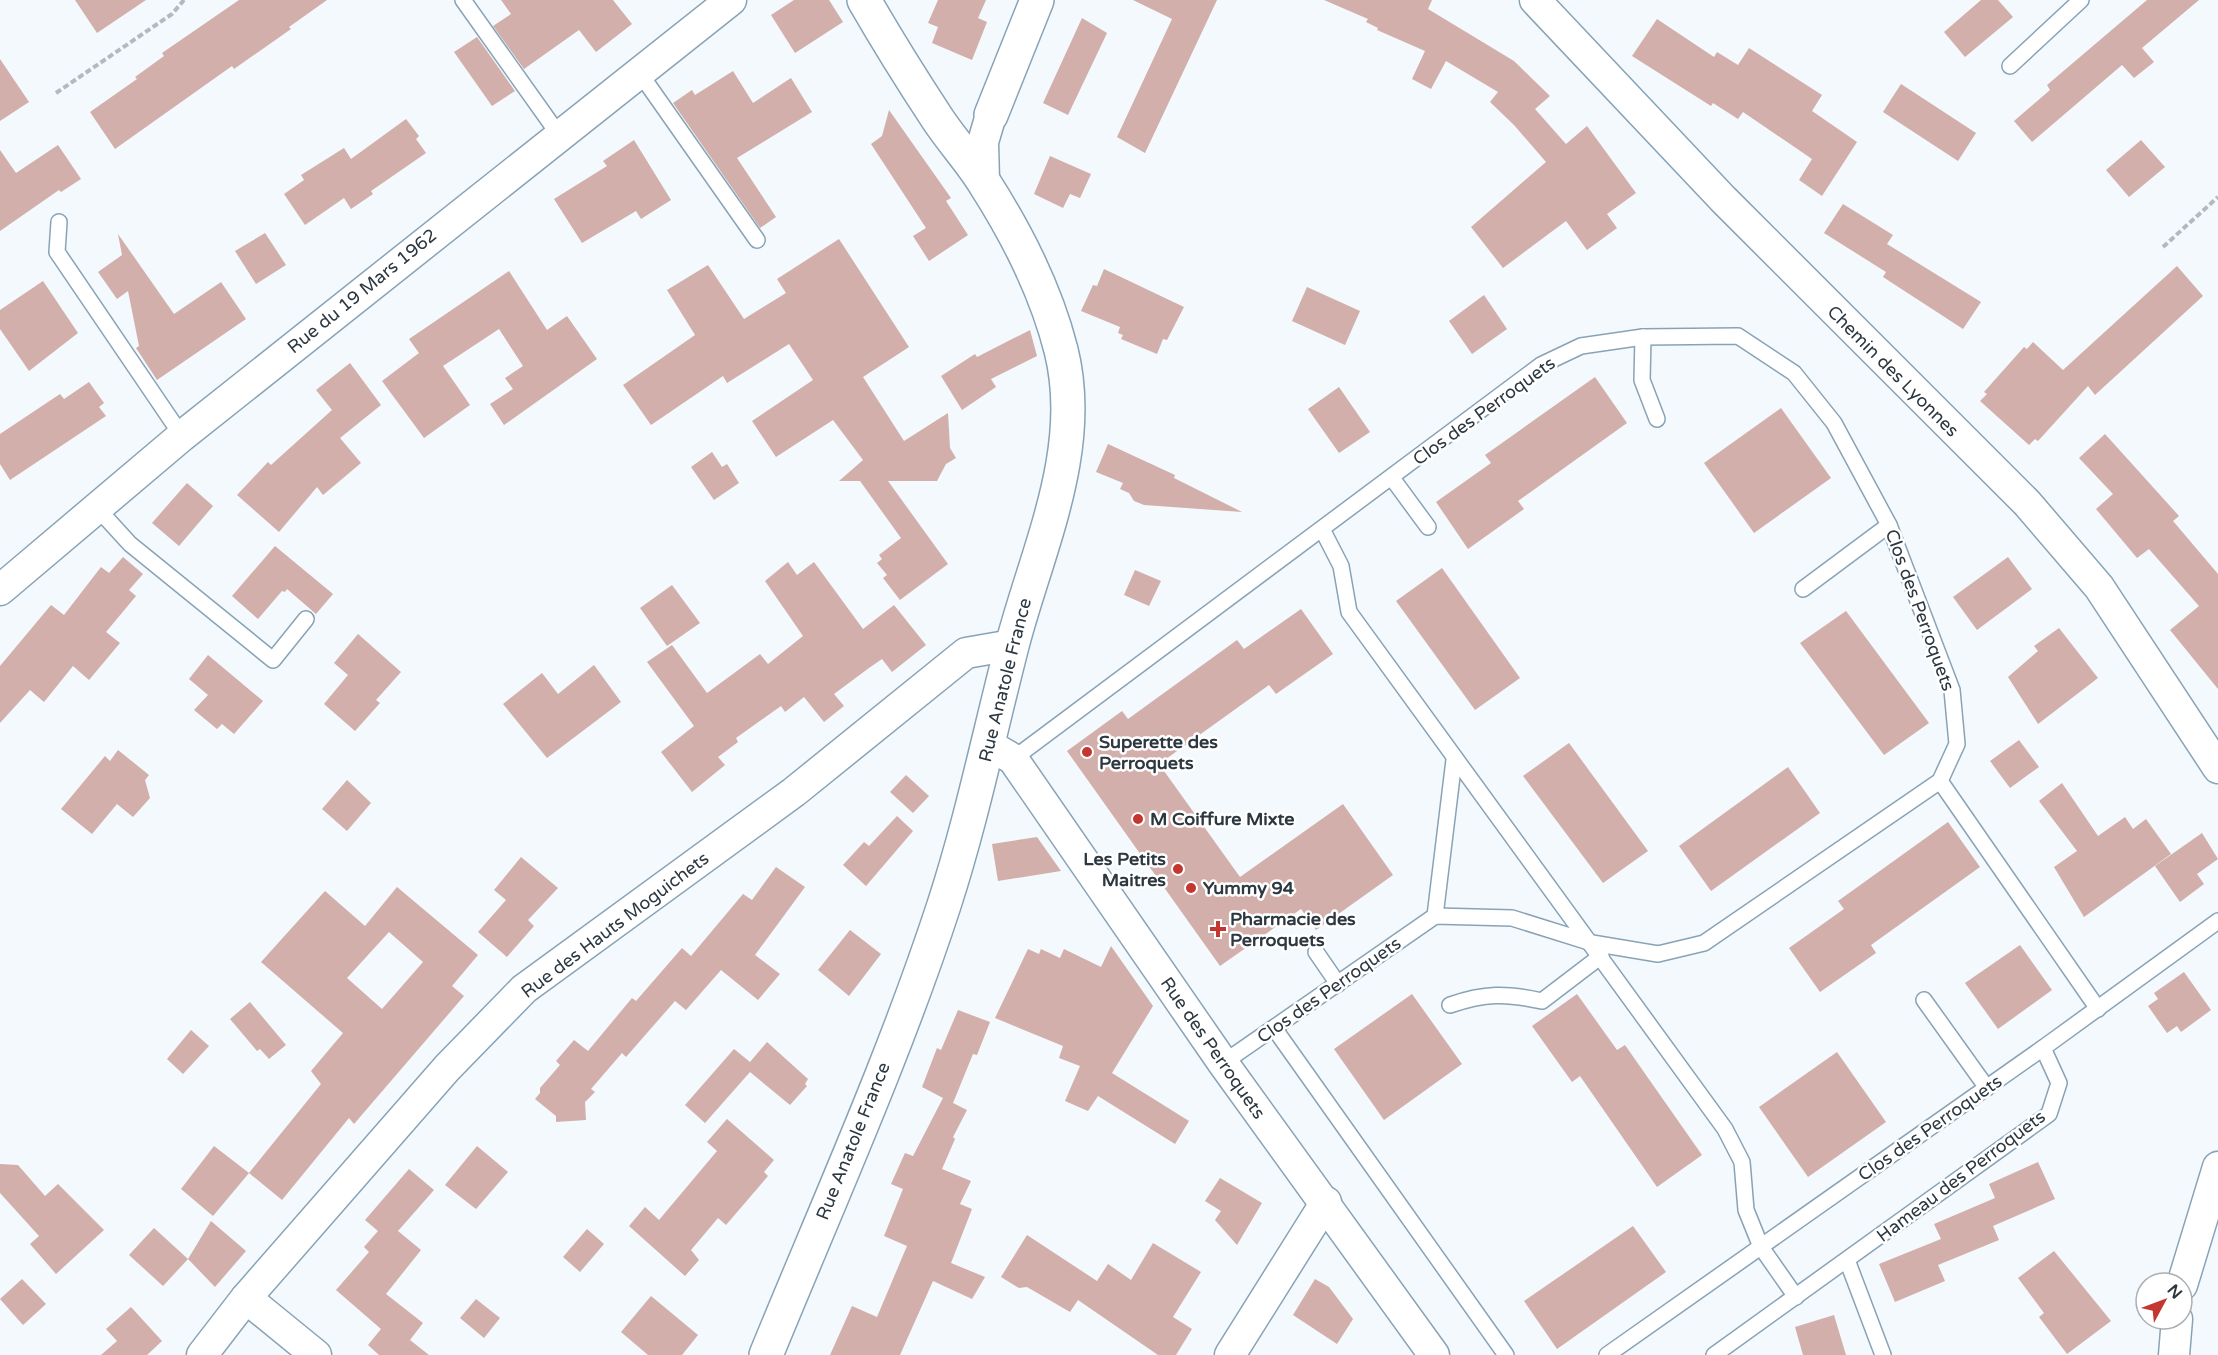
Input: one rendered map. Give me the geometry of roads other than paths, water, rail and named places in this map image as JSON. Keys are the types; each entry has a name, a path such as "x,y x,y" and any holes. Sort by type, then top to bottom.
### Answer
{"street":[{"name":"Rue du 19 Mars 1962","path":"0,590 182,436 731,0"},
{"path":"864,0 938,119 984,182"},
{"name":"Rue Anatole France","path":"766,1355 917,983 1001,752 1012,645 1060,479 1068,439 1069,398 1062,353 1048,306 1014,234 984,182 982,142 1037,0"},
{"name":"Chemin des Lyonnes","path":"1535,0 1723,199 2027,503 2099,587 2218,768"},
{"path":"938,119 966,123 978,122 991,114"},
{"name":"Rue des Hauts Moguichets","path":"202,1355 246,1298 447,1068 524,989 794,792 966,653 1012,645"},
{"name":"Rue des Perroquets","path":"1001,752 1434,1355"},
{"path":"2187,1271 2218,1167"},
{"path":"1230,1355 1326,1203"},
{"path":"246,1298 316,1355"},
{"path":"2174,1355 2176,1331"}],"lane":[{"path":"464,0 559,135"},
{"path":"2010,66 2081,0"},
{"path":"639,72 757,240"},
{"path":"59,222 57,252 182,436"},
{"name":"Clos des Perroquets","path":"1001,752 1323,531 1541,365 1581,346 1643,337 1738,336 1794,373 1834,423 1889,525 1952,690 1957,744 1940,781"},
{"path":"1643,337 1642,380 1657,419"},
{"path":"1392,478 1428,527"},
{"path":"97,508 130,544 273,660 306,619"},
{"path":"1803,589 1889,525"},
{"path":"1323,531 1341,566 1349,612 1454,760 1592,943 1725,1129 1742,1162 1746,1210 1761,1247 1796,1297"},
{"path":"1454,760 1436,916 1512,918 1592,943 1658,954 1704,943 1940,781 2098,1009"},
{"name":"Clos des Perroquets","path":"1223,1064 1436,916"},
{"name":"Clos des Perroquets","path":"1607,1355 2098,1009 2218,921"},
{"path":"1316,952 1338,984"},
{"path":"1449,1005 1475,996 1509,994 1542,1001 1601,956"},
{"path":"1924,1000 1986,1088"},
{"path":"1274,1028 1506,1355"},
{"name":"Hameau des Perroquets","path":"1714,1355 2049,1114 2059,1083 2043,1048"},
{"path":"1847,1260 1883,1355"}],"place":[{"name":"Superette des Perroquets","path":"1087,752"},
{"name":"M Coiffure Mixte","path":"1138,819"},
{"name":"Les Petits Maitres","path":"1178,869"},
{"name":"Yummy 94","path":"1191,888"},
{"name":"Pharmacie des Perroquets","path":"1218,929"}]}
